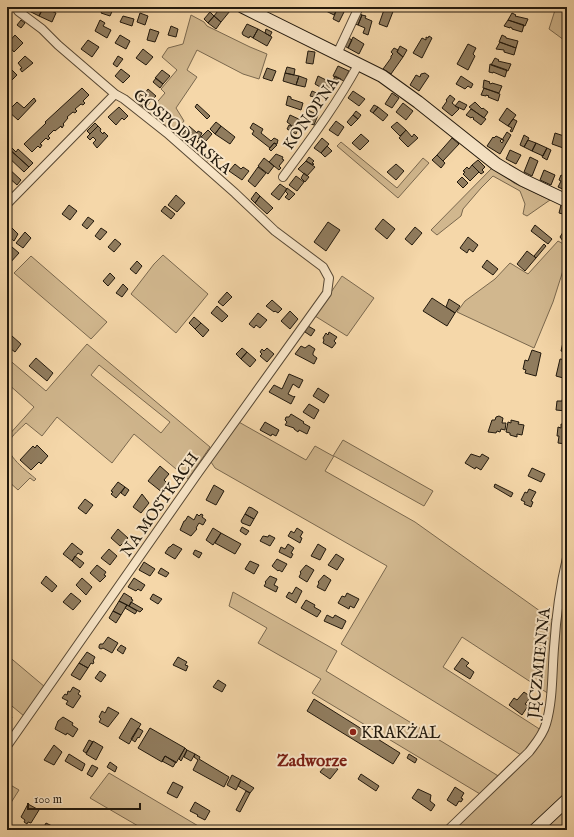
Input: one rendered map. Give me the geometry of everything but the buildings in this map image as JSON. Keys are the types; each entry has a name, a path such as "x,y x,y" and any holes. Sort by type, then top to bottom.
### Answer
{"street":[{"name":"GOSPODARSKA","path":"18,7 18,11 42,29 115,94 124,99 167,133 235,193 275,231 323,267 329,278"},
{"path":"243,7 382,76 418,102 486,157 513,176 567,201"},
{"path":"337,54 359,7"},
{"name":"KONOPNA","path":"283,176 338,99 358,65"},
{"path":"7,204 115,94"},
{"name":"NA MOSTKACH","path":"7,746 198,473 327,293 329,278"},
{"name":"JĘCZMIENNA","path":"448,830 529,752 540,738 546,724 551,697 557,611 561,582 567,558"},
{"path":"535,830 567,800"}],"shaded area":[{"path":"556,7 567,10 567,31 564,40 549,29"},
{"path":"191,15 204,22 207,26 267,54 259,79 243,74 197,50 187,70 197,77 176,108 184,121 173,135 146,115 165,93 161,89 177,70 162,57 168,48 183,44"},
{"path":"341,142 397,188 423,158 429,163 398,198 337,146"},
{"path":"493,167 514,183 550,200 527,216 523,214 525,204 520,191 493,176 463,209 461,216 437,235 431,230"},
{"path":"558,241 567,246 567,258 553,302 534,348 457,312 465,301 495,279 510,263 528,274"},
{"path":"163,255 208,294 176,333 131,294 154,264"},
{"path":"31,256 107,322 91,339 14,273"},
{"path":"342,276 374,298 347,336 315,316"},
{"path":"87,344 210,447 188,479 134,434 112,463 57,417 42,436 26,423 12,437 8,447 17,462 36,479 34,481 30,478 18,490 7,480 7,437 34,407 7,383 7,358 46,391","holes":["99,365 170,422 161,433 91,375"]},
{"path":"237,421 306,460 315,446 333,456 343,440 433,491 424,506 334,456 325,471 415,522 554,621 549,694 462,637 443,667 541,730 538,737 521,755 341,644 387,566 215,468 211,462"},
{"path":"567,575 567,794 529,830 451,830 505,776 548,725 564,586"},
{"path":"233,592 337,651 326,671 500,777 480,794 312,693 321,679 258,643 267,628 229,606"},
{"path":"7,655 45,687 24,716 7,702"},
{"path":"109,773 205,830 145,830 90,798"},
{"path":"7,783 19,790 7,809"},
{"path":"567,807 567,830 544,830"}],"waterway":[{"path":"552,7 567,12"}],"place":[{"name":"KRAKŻAL","path":"353,732"}],"district":[{"name":"Zadworze","path":"312,760"}]}
